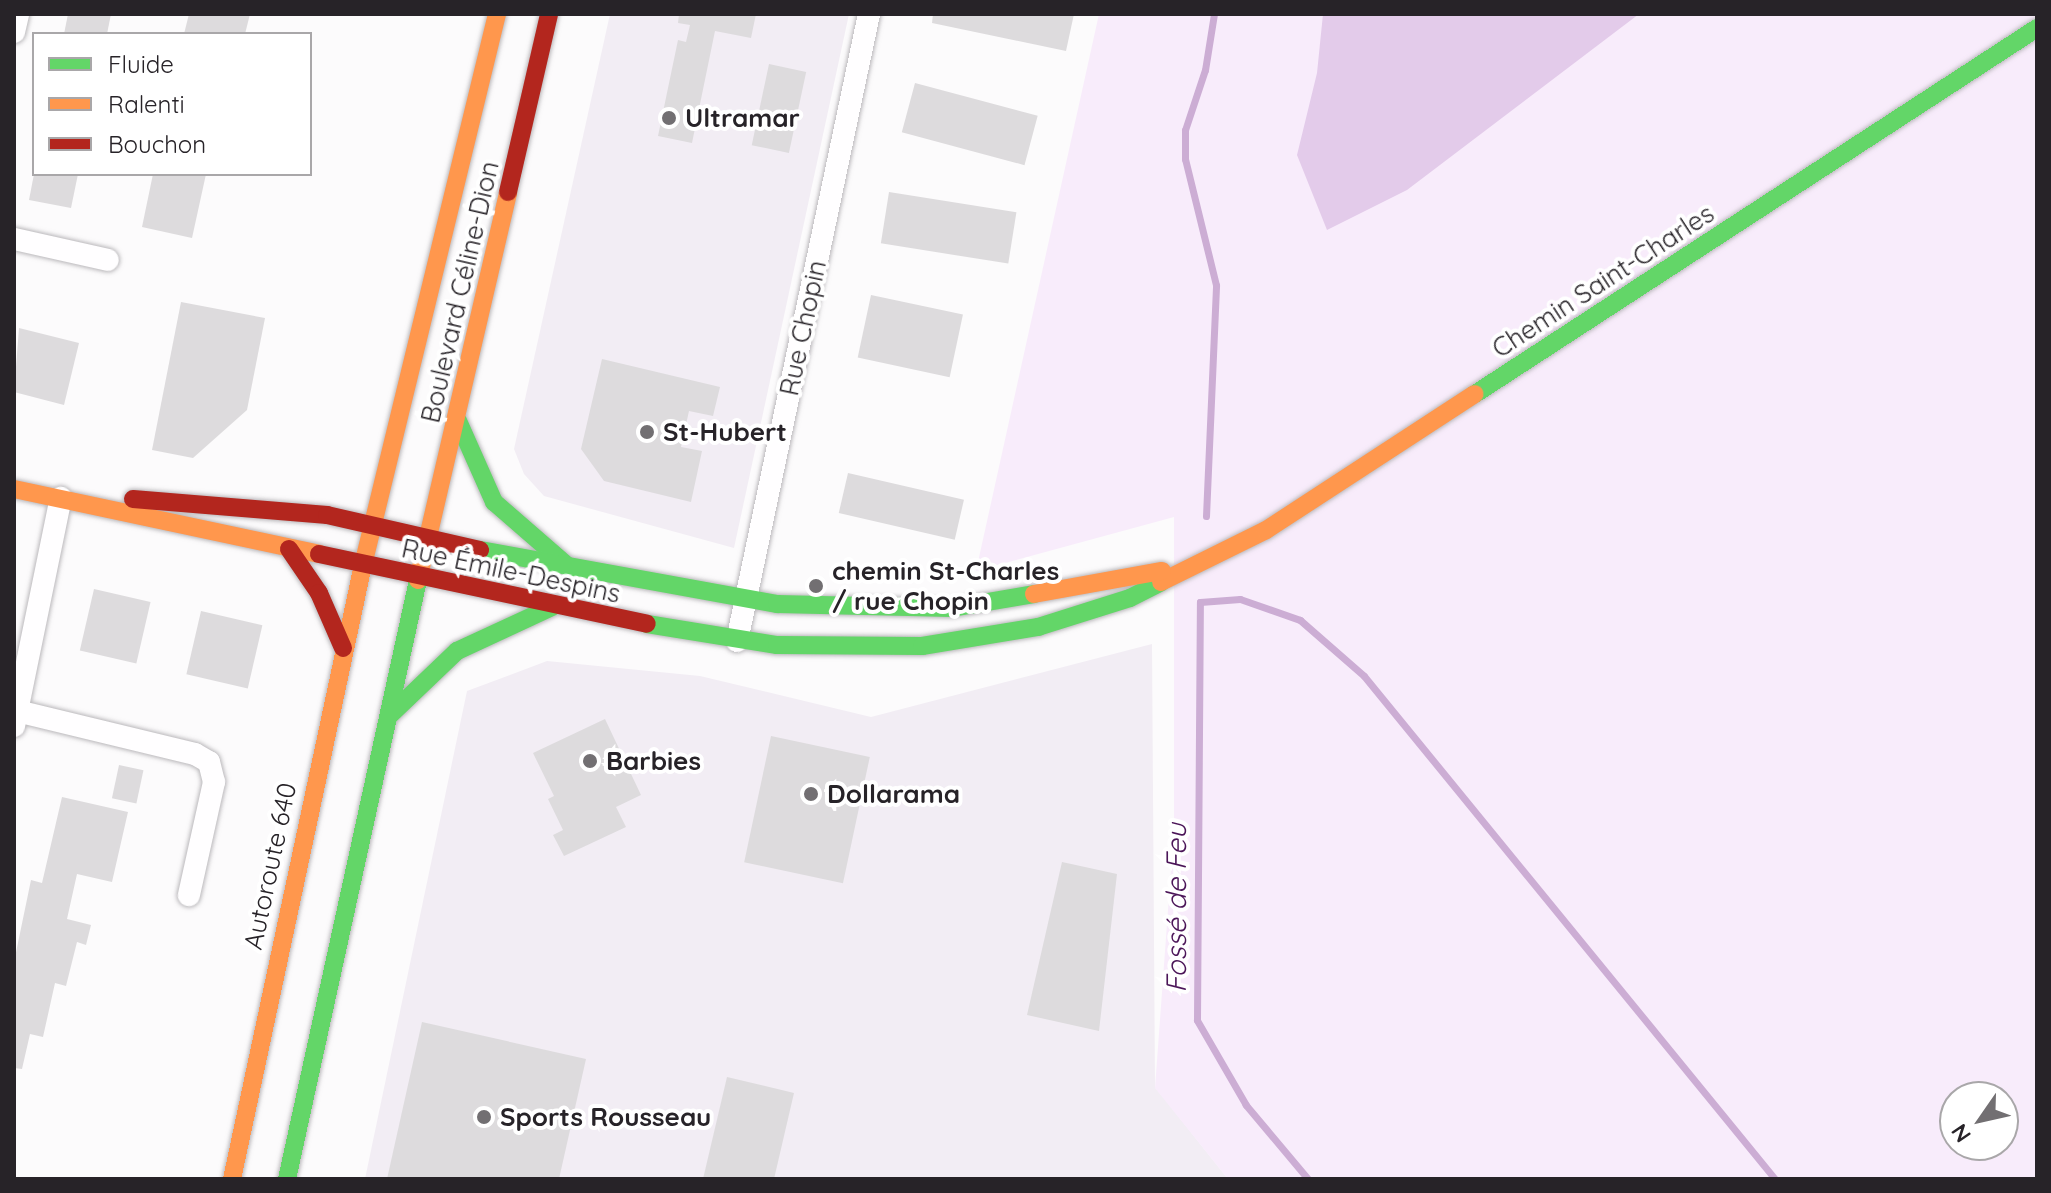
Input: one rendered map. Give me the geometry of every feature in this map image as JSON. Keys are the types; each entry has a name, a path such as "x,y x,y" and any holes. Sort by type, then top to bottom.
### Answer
{"main road":[{"name":"Boulevard Céline-Dion","path":"363,565 418,327 497,14"},
{"name":"Boulevard Céline-Dion","path":"418,580 458,421 549,14"},
{"name":"Chemin Saint-Charles","path":"922,646 1084,614 1192,568 1350,478 2037,28"},
{"path":"458,421 494,502 570,568"},
{"name":"Rue Émile-Despins","path":"14,489 94,504 418,580 737,641 922,646"},
{"name":"Rue Émile-Despins","path":"94,504 141,498 214,502 372,525 570,568 745,600 922,609"},
{"path":"289,549 319,593 343,648"},
{"name":"Autoroute 640","path":"232,1179 363,565"},
{"name":"Chemin Saint-Charles","path":"922,609 1192,568"},
{"path":"287,1179 418,580"},
{"path":"390,715 457,651 552,607"}],"street":[{"path":"14,32 18,14"},
{"name":"Rue Chopin","path":"737,641 869,14"},
{"path":"14,239 108,260"},
{"path":"61,498 16,719 195,754 213,768 189,895"}],"shaded area":[{"path":"610,14 849,14 734,548 544,496 524,474 514,449"},
{"path":"1099,14 2037,14 2037,1179 1228,1179 1155,1088 1174,828 1174,517 976,571"},
{"path":"1323,14 1639,14 1407,190 1327,230 1297,155 1317,73"},
{"path":"1152,644 1155,1087 1228,1179 365,1179 467,691 547,661 700,676 871,717"}],"building":[{"path":"68,14 111,14 107,32 64,32"},
{"path":"189,14 250,14 246,32 184,32"},
{"path":"679,14 756,14 751,38 715,31 692,143 658,136 678,40 686,42 690,25 678,23"},
{"path":"933,14 1074,14 1066,51 932,23"},
{"path":"769,64 806,72 789,153 752,145"},
{"path":"915,83 1038,116 1024,165 902,132"},
{"path":"34,176 78,176 71,208 29,200"},
{"path":"153,176 206,176 192,238 142,227"},
{"path":"889,192 1016,212 1008,264 881,243"},
{"path":"871,295 963,315 950,377 858,358"},
{"path":"181,302 265,318 247,410 193,458 152,450"},
{"path":"19,328 79,343 64,405 14,392"},
{"path":"602,359 720,387 713,416 689,411 681,447 702,451 691,502 604,481 581,449"},
{"path":"848,473 964,500 955,540 839,513"},
{"path":"94,589 151,602 136,663 80,650"},
{"path":"201,611 262,625 248,689 186,674"},
{"path":"605,719 641,795 616,807 626,827 564,856 553,835 563,830 548,799 554,796 533,753"},
{"path":"771,736 870,757 843,883 744,862"},
{"path":"119,765 143,770 136,803 112,798"},
{"path":"62,797 128,812 112,882 77,874 67,919 91,925 86,945 77,942 66,986 55,983 43,1037 30,1034 22,1069 14,1068 14,962 31,880 42,883"},
{"path":"1062,862 1117,874 1099,1031 1027,1015"},
{"path":"422,1022 586,1059 559,1179 387,1179"},
{"path":"727,1077 794,1093 774,1179 703,1179"}],"waterway":[{"name":"Fossé de Feu","path":"1206,516 1216,285 1185,159 1185,130 1205,70 1214,14"},
{"path":"1308,1179 1246,1105 1197,1020 1200,602 1240,599 1300,620 1364,676 1775,1179"}],"traffic: fast":[{"path":"1475,394 2037,28"},
{"path":"458,421 494,502 570,568"},
{"path":"480,550 777,604 952,608 1034,594"},
{"path":"287,1179 418,580"},
{"path":"647,624 777,645 922,646 1038,627 1130,598 1161,582"},
{"path":"390,715 457,651 552,607"}],"traffic: slow":[{"path":"363,565 497,14"},
{"path":"418,580 508,192"},
{"path":"1161,582 1266,530 1475,394"},
{"path":"14,489 319,554"},
{"path":"232,1179 363,565"},
{"path":"1034,594 1162,571"}],"traffic: jam":[{"path":"508,192 549,14"},
{"path":"133,499 327,515 480,550"},
{"path":"289,549 319,593 343,648"},
{"path":"319,554 647,624"}],"place":[{"name":"Ultramar","path":"669,118"},
{"name":"St-Hubert","path":"647,432"},
{"name":"chemin St-Charles / rue Chopin","path":"816,586"},
{"name":"Barbies","path":"590,761"},
{"name":"Dollarama","path":"811,794"},
{"name":"Sports Rousseau","path":"484,1117"}]}
